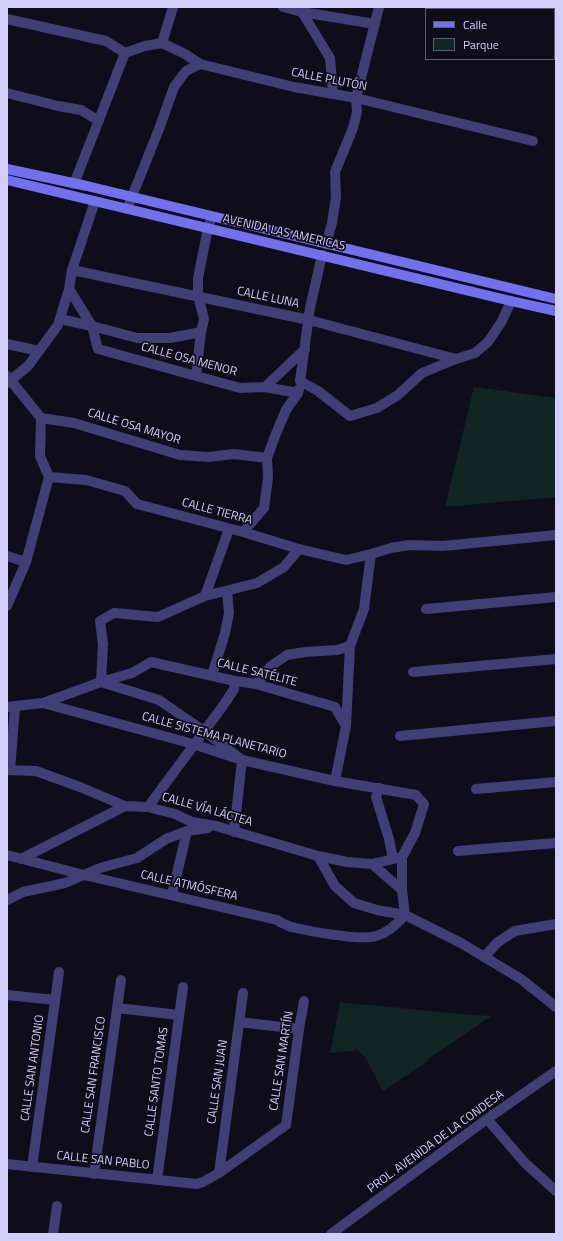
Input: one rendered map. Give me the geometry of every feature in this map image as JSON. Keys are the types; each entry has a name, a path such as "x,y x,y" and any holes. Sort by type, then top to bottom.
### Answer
{"street":[{"path":"74,184 125,53 145,46 162,43 173,7"},
{"path":"283,7 302,12 375,24"},
{"path":"326,244 332,224 336,197 335,172 353,128 357,112 356,98 380,7"},
{"path":"302,12 330,58 333,94"},
{"path":"7,19 106,41 125,53"},
{"name":"CALLE PLUTÓN","path":"162,43 185,54 200,64 294,87 356,98 533,141"},
{"path":"127,209 174,87 186,71 200,64"},
{"path":"7,93 58,106 81,110 99,121"},
{"name":"AVENIDA LAS AMERICAS","path":"7,169 87,186 556,299"},
{"name":"AVENIDA LAS AMERICAS","path":"7,180 556,311"},
{"path":"85,198 87,186"},
{"path":"7,606 26,562 49,477 40,456 41,418 8,380 28,366 58,325 69,289 72,270 95,201"},
{"path":"196,376 200,332 204,319 198,296 198,278 208,228 212,217"},
{"path":"243,532 264,508 268,478 267,458 286,410 298,393 309,320 322,256"},
{"name":"CALLE LUNA","path":"72,270 309,320 456,359"},
{"path":"69,289 92,326"},
{"path":"300,381 318,391 350,416 377,408 398,395 422,374 456,359 475,353 488,342 502,322 511,301"},
{"path":"60,319 136,338 170,338 200,332"},
{"name":"CALLE OSA MENOR","path":"92,326 98,349 240,388 265,387 298,393"},
{"path":"7,344 39,351"},
{"path":"265,387 305,350"},
{"name":"CALLE OSA MAYOR","path":"41,418 74,423 180,455 209,457 234,454 267,458"},
{"name":"CALLE TIERRA","path":"49,477 86,480 125,491 138,504 243,532 299,549 346,560 391,548 409,545 443,546 556,535"},
{"path":"205,596 229,529"},
{"path":"101,682 103,644 100,621 114,613 158,617 205,596 257,583 284,567 299,549"},
{"path":"335,781 346,726 350,646 364,610 372,554"},
{"path":"7,556 26,562"},
{"path":"212,675 225,634 229,613 227,591"},
{"path":"426,609 556,597"},
{"path":"256,684 271,666 287,655 305,652 338,650 350,646"},
{"path":"413,672 556,659"},
{"name":"CALLE SATÉLITE","path":"101,682 132,673 151,662 234,681 256,684 335,707 346,726"},
{"path":"148,807 234,689 234,681"},
{"path":"9,770 11,707 43,704 101,682 159,700 204,731 242,760 234,828"},
{"name":"CALLE SISTEMA PLANETARIO","path":"43,704 193,744 242,760 335,781 416,795 424,804 415,833 398,858"},
{"path":"400,736 556,721"},
{"name":"CALLE VÍA LÁCTEA","path":"9,770 36,772 80,787 125,806 148,807 175,814 192,822 234,828 318,856 347,862 372,864 398,858"},
{"path":"476,789 556,782"},
{"path":"379,788 376,797 389,839 398,858 405,915"},
{"path":"21,859 125,806"},
{"path":"7,900 23,892 65,883 100,868 136,858 166,840 187,831 216,826"},
{"path":"172,896 187,831"},
{"path":"458,851 556,843"},
{"name":"CALLE ATMÓSFERA","path":"7,855 84,875 277,920 289,926 366,938 377,936 394,926 405,915"},
{"path":"318,856 335,886 354,903 377,910 405,915 484,957 521,979 556,1007"},
{"path":"372,864 402,890"},
{"path":"484,957 498,942 515,932 556,924"},
{"name":"CALLE SAN ANTONIO","path":"32,1167 59,972"},
{"name":"CALLE SAN FRANCISCO","path":"94,1174 121,980"},
{"name":"CALLE SANTO TOMAS","path":"157,1180 183,987"},
{"name":"CALLE SAN JUAN","path":"219,1174 243,994"},
{"path":"7,995 55,1000"},
{"name":"CALLE SAN MARTÍN","path":"219,1174 286,1125 304,1001"},
{"path":"117,1008 179,1015"},
{"path":"240,1022 299,1029"},
{"name":"PROL. AVENIDA DE LA CONDESA","path":"331,1234 487,1120 556,1072"},
{"path":"487,1120 525,1163 556,1192"},
{"name":"CALLE SAN PABLO","path":"7,1164 197,1184 219,1174"},
{"path":"53,1234 57,1206"}],"green space":[{"path":"474,387 556,398 556,497 445,507"},
{"path":"338,1002 491,1016 383,1091 365,1057 356,1048 354,1051 330,1053 340,1003"}]}
